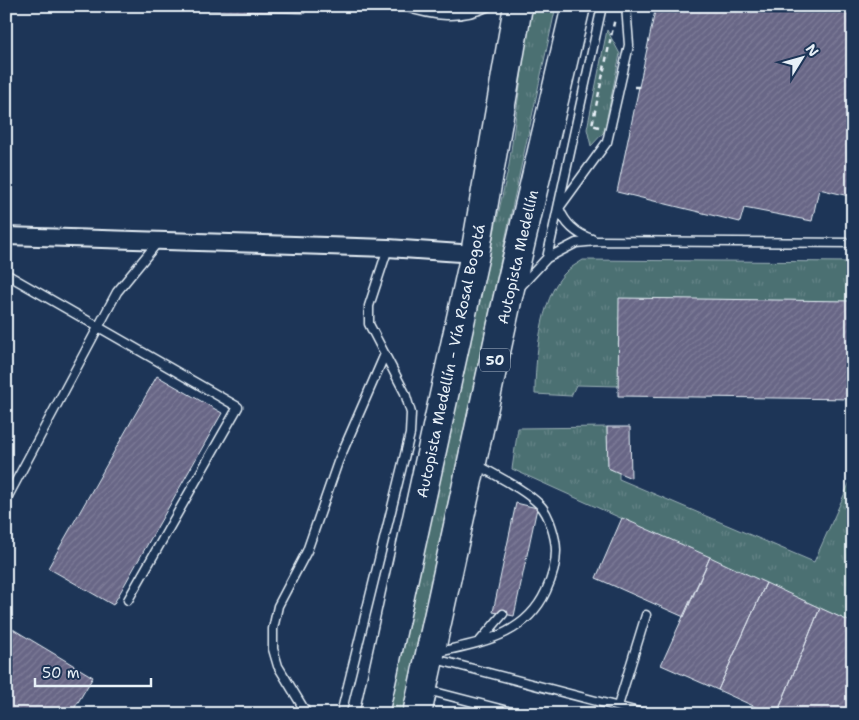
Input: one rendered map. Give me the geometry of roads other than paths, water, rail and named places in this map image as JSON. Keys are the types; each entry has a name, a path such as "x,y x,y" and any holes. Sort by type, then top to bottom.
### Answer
{"highway":[{"name":"Autopista Medellín - Vía Rosal Bogotá","path":"374,714 475,254 518,6"},
{"name":"Autopista Medellín","path":"420,701 507,301 576,6"}],"street":[{"path":"6,236 388,248 475,254"}],"lane":[{"path":"403,6 432,15 451,16 469,14 489,6"},
{"path":"547,258 602,6"},
{"path":"558,208 607,142 629,45 626,6"},
{"path":"558,208 564,220 573,229 583,236 597,241"},
{"path":"507,301 547,258 576,243 597,241 853,243"},
{"path":"6,500 117,292 158,242"},
{"path":"341,714 410,434 411,414 405,393 369,324 369,306 388,248"},
{"path":"6,274 238,407 128,600"},
{"path":"307,714 278,666 273,649 273,629 278,606 307,551 338,462 385,354"},
{"path":"431,656 509,631 526,621 539,606 550,584 556,562 556,544 541,506 524,493 473,462"},
{"path":"524,493 527,506"},
{"path":"479,642 503,614"},
{"path":"618,706 646,615"},
{"path":"431,656 646,714"},
{"path":"420,701 520,714"}]}
